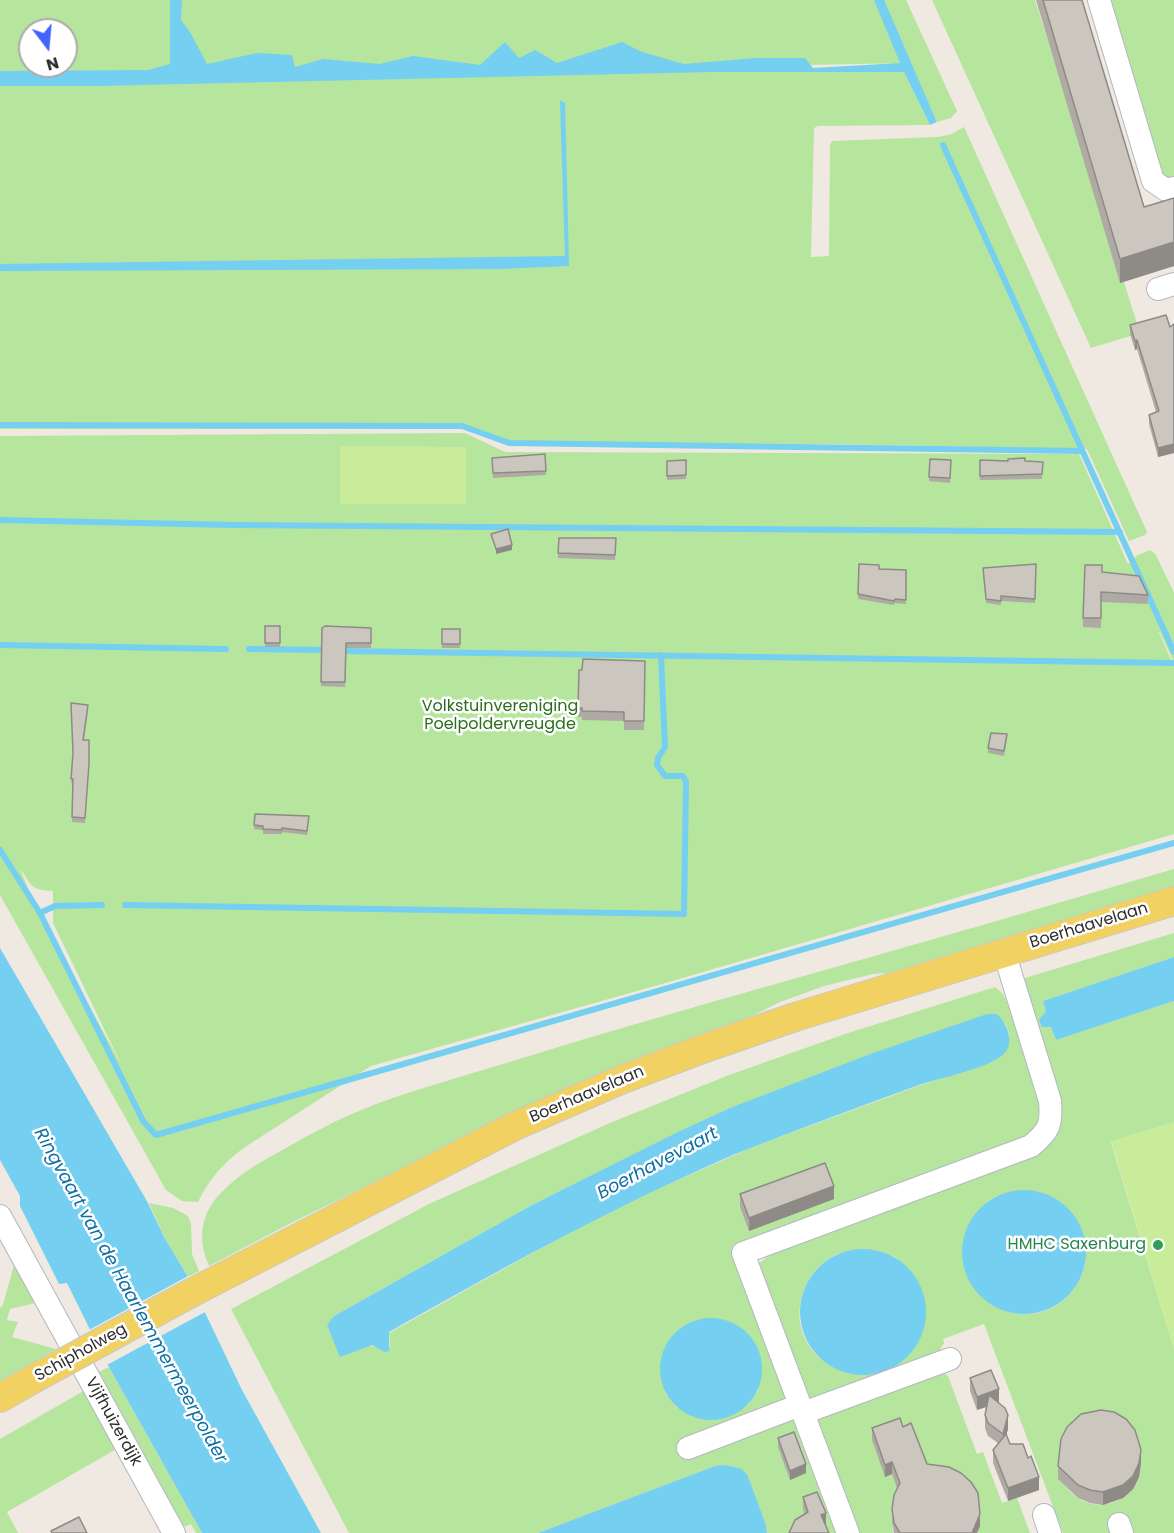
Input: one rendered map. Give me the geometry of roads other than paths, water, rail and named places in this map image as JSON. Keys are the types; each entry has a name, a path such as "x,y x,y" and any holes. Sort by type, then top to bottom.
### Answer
{"main road":[{"name":"Boerhaavelaan","path":"193,1292 517,1125 623,1079 795,1017 1007,964 1169,902"},
{"name":"Schipholweg","path":"0,1398 193,1292"}],"street":[{"path":"1099,0 1153,181 1166,190 1174,188"},
{"path":"848,1533 743,1253 1031,1146 1045,1134 1052,1120 1050,1101 1007,964"},
{"name":"Vijfhuizerdijk","path":"0,1216 174,1533"},
{"path":"688,1448 950,1359"}],"water":[{"path":"170,0 182,0 181,20 207,64 257,53 292,55 295,67 323,59 380,64 413,56 480,65 505,42 519,58 535,50 557,63 622,42 642,52 684,64 756,58 805,58 813,68 900,63 874,0 884,0 937,122 930,125 904,72 713,72 97,86 0,86 0,71 18,71 18,78 78,78 78,70 148,70 170,64"},
{"path":"560,100 565,103 569,266 499,269 0,271 0,264 565,256"},
{"name":"Ringvaart van de Haarlemmermeerpolder","path":"0,948 148,1203 164,1237 188,1277 242,1390 321,1533 202,1533 105,1360 67,1283 59,1284 20,1206 20,1196 0,1160"},
{"path":"1174,957 1174,1001 1056,1040 1051,1027 1042,1027 1039,1020 1046,1011 1043,1001"},
{"name":"Boerhavevaart","path":"987,1014 997,1014 1009,1036 1005,1052 993,1061 877,1100 744,1150 570,1233 389,1332 389,1351 384,1352 372,1345 340,1357 327,1325 334,1316 532,1205 730,1108 873,1053"},
{"path":"1024,1190 1048,1195 1068,1208 1081,1228 1086,1252 1081,1276 1068,1296 1048,1309 1024,1314 1000,1309 980,1296 967,1276 962,1252 967,1228 980,1208 1000,1195"},
{"path":"863,1249 887,1254 907,1268 921,1288 926,1312 921,1336 907,1356 887,1370 863,1375 839,1370 819,1356 805,1336 800,1312 805,1288 819,1268 839,1254"},
{"path":"711,1318 740,1326 754,1340 762,1369 754,1398 740,1412 711,1420 682,1412 668,1398 660,1369 668,1340 682,1326"},
{"path":"725,1465 742,1469 748,1476 767,1533 538,1533 715,1466"}],"waterway":[{"path":"943,145 1174,652"},
{"path":"0,425 462,426 509,443 1082,451"},
{"path":"0,520 233,525 1120,532"},
{"path":"0,645 226,649"},
{"path":"249,649 327,650"},
{"path":"341,651 1174,663"},
{"path":"125,905 684,914 686,782 683,776 665,776 657,765 658,758 665,747 661,655"},
{"path":"0,850 40,913 143,1121 156,1135 1174,843"},
{"path":"40,913 55,906 102,905"}],"place":[{"name":"HMHC Saxenburg","path":"1158,1245"}],"park label":[{"name":"Volkstuinvereniging Poelpoldervreugde","path":"500,716"}]}
